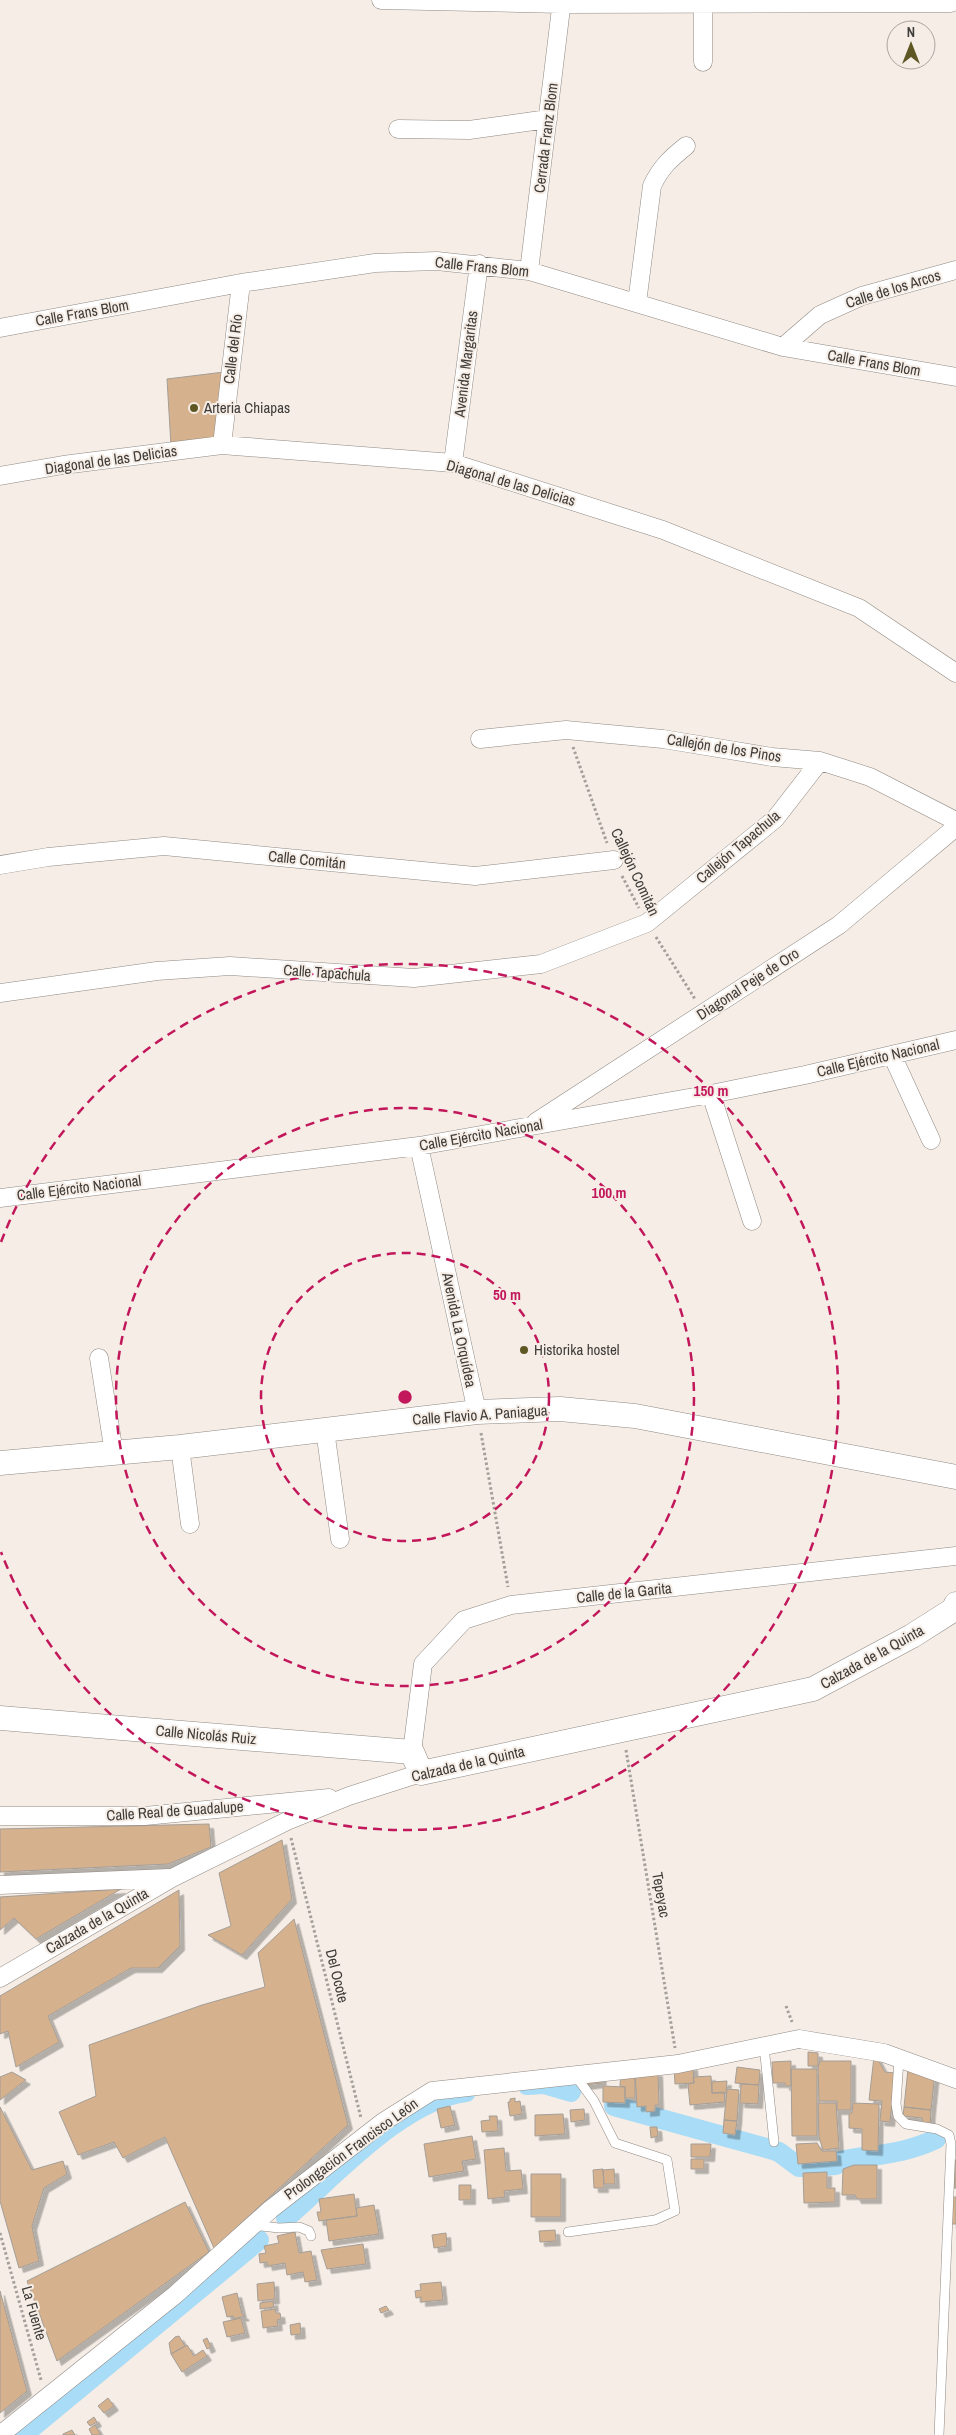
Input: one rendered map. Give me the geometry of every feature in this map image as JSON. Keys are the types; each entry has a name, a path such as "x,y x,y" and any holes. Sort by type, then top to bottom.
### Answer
{"street":[{"path":"381,0 951,3"},
{"name":"Cerrada Franz Blom","path":"529,271 562,2"},
{"path":"703,2 703,62"},
{"path":"398,128 469,130 548,119"},
{"path":"637,302 652,186 658,172 668,160 686,146"},
{"name":"Calle Frans Blom","path":"0,328 241,283 375,263 437,261 479,264 529,271 783,347 956,377"},
{"name":"Avenida Margaritas","path":"453,463 479,264"},
{"name":"Calle de los Arcos","path":"783,347 820,315 862,296 956,270"},
{"name":"Calle del Río","path":"222,445 241,283"},
{"name":"Diagonal de las Delicias","path":"0,476 63,465 222,445 453,463 664,530 860,608 956,673"},
{"name":"Callejón de los Pinos","path":"480,739 566,730 664,739 772,757 820,761 870,777 956,821"},
{"name":"Callejón Tapachula","path":"647,923 775,819 820,761"},
{"name":"Diagonal Peje de Oro","path":"529,1127 839,925 956,827"},
{"name":"Calle Comitán","path":"0,865 48,857 164,846 475,876 614,860"},
{"name":"Calle Tapachula","path":"0,992 157,971 230,966 414,978 541,964 647,923"},
{"name":"Calle Ejército Nacional","path":"0,1198 419,1146 711,1094 956,1040"},
{"path":"892,1055 931,1140"},
{"path":"711,1094 752,1221"},
{"name":"Avenida La Orquídea","path":"419,1146 477,1412"},
{"path":"100,1358 114,1453"},
{"name":"Calle Flavio A. Paniagua","path":"0,1463 180,1447 477,1412 560,1409 636,1416 956,1477"},
{"path":"325,1430 340,1539"},
{"path":"180,1447 190,1524"},
{"name":"Calle de la Garita","path":"416,1763 424,1664 464,1620 512,1605 956,1556"},
{"name":"Calzada de la Quinta","path":"0,1978 172,1878 287,1821 349,1796 416,1763 624,1730 813,1689 912,1636 955,1608"},
{"name":"Calle Nicolás Ruiz","path":"0,1718 416,1763"},
{"name":"Calle Real de Guadalupe","path":"0,1816 145,1816 349,1796"},
{"path":"0,1885 172,1878"},
{"name":"Prolongación Francisco León","path":"0,2435 175,2295 253,2225 365,2136 432,2090 678,2064 799,2039 884,2054 956,2079"}],"lane":[{"path":"764,2046 774,2142"},
{"path":"900,2059 896,2104 898,2116 906,2124 937,2129 949,2135 951,2144 939,2435"},
{"path":"568,2232 655,2220 675,2211 667,2160 615,2143 594,2101 575,2075"},
{"path":"253,2225 279,2228 299,2227 309,2231 312,2236"}],"path":[{"name":"Callejón Comitán","path":"566,730 614,860 647,923 704,1013"},
{"path":"477,1412 512,1605"},
{"name":"Tepeyac","path":"624,1730 630,1780 678,2064"},
{"name":"Del Ocote","path":"287,1821 365,2136"},
{"name":"La Fuente","path":"0,2233 47,2399"}],"building":[{"name":"Arteria Chiapas","path":"224,372 215,438 171,446 167,379"},
{"path":"209,1824 211,1847 168,1864 0,1872 0,1829"},
{"path":"282,1840 292,1899 242,1955 208,1935 231,1926 219,1873"},
{"path":"121,1889 36,1939 14,1918 0,1930 0,1897"},
{"path":"179,1890 180,1946 158,1968 131,1968 48,2016 59,2042 16,2067 8,2031 0,2034 0,1996"},
{"path":"294,1919 348,2125 214,2248 165,2137 123,2158 114,2142 78,2155 59,2112 96,2096 89,2045 202,2005 265,1987 258,1953"},
{"path":"808,2052 818,2053 818,2066 808,2066"},
{"path":"876,2056 885,2072 895,2073 890,2122 880,2121 882,2101 869,2100 874,2057"},
{"path":"791,2061 791,2086 785,2086 785,2083 773,2083 772,2062"},
{"path":"820,2061 851,2061 851,2110 837,2110 837,2101 819,2101 818,2067"},
{"path":"693,2066 694,2083 675,2084 674,2067"},
{"path":"737,2067 760,2070 759,2085 735,2083"},
{"path":"791,2069 817,2069 817,2136 792,2136"},
{"path":"908,2069 935,2072 931,2110 904,2107"},
{"path":"621,2071 635,2072 635,2098 625,2098 625,2087 620,2086"},
{"path":"12,2072 26,2080 0,2100 0,2077"},
{"path":"635,2072 658,2072 659,2105 655,2105 655,2111 646,2112 646,2106 637,2107"},
{"path":"601,2073 602,2083 584,2085 583,2075"},
{"path":"711,2076 712,2093 724,2092 725,2102 690,2105 688,2084 694,2083 693,2077"},
{"path":"727,2081 726,2093 712,2093 712,2082"},
{"path":"741,2084 759,2085 758,2104 740,2103"},
{"path":"603,2086 625,2087 625,2103 603,2102"},
{"path":"727,2089 739,2090 737,2121 724,2120"},
{"path":"515,2098 515,2102 520,2101 522,2114 510,2116 508,2102 510,2102 510,2099"},
{"path":"818,2103 836,2103 839,2148 823,2150 819,2137"},
{"path":"853,2103 879,2104 878,2151 862,2150 862,2129 849,2128 849,2113 852,2113"},
{"path":"450,2106 455,2125 441,2128 437,2109"},
{"path":"0,2107 32,2170 63,2161 67,2174 44,2188 32,2226 39,2261 19,2268 0,2201"},
{"path":"904,2107 931,2110 930,2127 923,2126 922,2118 903,2116"},
{"path":"584,2109 585,2120 571,2122 570,2110"},
{"path":"563,2114 565,2134 535,2136 535,2115"},
{"path":"489,2116 497,2116 498,2131 482,2132 481,2121 490,2120"},
{"path":"724,2120 737,2121 735,2135 723,2133"},
{"path":"650,2127 657,2127 658,2136 651,2138"},
{"path":"472,2136 476,2159 462,2161 464,2171 429,2177 424,2144"},
{"path":"817,2143 822,2151 836,2151 837,2161 798,2164 796,2144"},
{"path":"691,2144 711,2144 710,2157 691,2157"},
{"path":"504,2148 506,2171 521,2170 523,2189 504,2191 505,2197 488,2199 484,2150"},
{"path":"691,2159 704,2159 704,2169 691,2169"},
{"path":"955,2160 956,2188 954,2188"},
{"path":"854,2165 877,2165 877,2199 857,2199 855,2195 842,2195 843,2169"},
{"path":"603,2169 604,2188 594,2188 593,2170"},
{"path":"614,2169 615,2184 604,2184 603,2170"},
{"path":"827,2172 827,2188 835,2188 835,2202 804,2203 803,2173"},
{"path":"531,2174 561,2174 561,2217 531,2217"},
{"path":"459,2185 471,2185 471,2200 459,2200"},
{"path":"354,2194 357,2216 319,2221 317,2212 321,2212 319,2199"},
{"path":"953,2197 956,2197 956,2224 952,2224"},
{"path":"185,2202 209,2252 57,2361 27,2281"},
{"path":"374,2205 379,2234 329,2241 326,2220 357,2216 356,2208"},
{"path":"555,2230 556,2241 540,2242 539,2231"},
{"path":"295,2232 299,2253 311,2251 317,2280 305,2282 303,2272 287,2275 285,2263 268,2266 267,2262 260,2263 259,2254 266,2253 264,2246 279,2243 277,2236"},
{"path":"446,2233 447,2246 434,2248 432,2235"},
{"path":"363,2244 366,2264 327,2269 321,2250"},
{"path":"274,2282 275,2299 258,2301 257,2284"},
{"path":"441,2282 443,2300 421,2302 421,2297 416,2298 415,2291 421,2290 420,2284"},
{"path":"0,2291 27,2391 0,2413"},
{"path":"237,2293 242,2314 245,2316 234,2319 233,2316 227,2317 222,2297"},
{"path":"273,2301 274,2307 260,2309 260,2303"},
{"path":"386,2306 389,2310 381,2313 379,2309"},
{"path":"275,2309 276,2313 280,2313 281,2319 277,2320 278,2326 263,2328 261,2311"},
{"path":"241,2318 245,2333 227,2337 223,2322"},
{"path":"300,2323 301,2334 291,2335 290,2325"},
{"path":"179,2336 185,2346 171,2354 169,2343"},
{"path":"207,2338 211,2347 207,2349 203,2340"},
{"path":"187,2345 194,2356 203,2350 207,2356 182,2372 171,2354"},
{"path":"108,2398 114,2406 104,2413 98,2406"},
{"path":"94,2417 97,2422 90,2426 87,2422"},
{"path":"95,2425 101,2435 92,2435 89,2429"},
{"path":"72,2430 75,2435 63,2435 63,2434"}],"waterway":[{"path":"527,2085 544,2084 571,2092"},
{"path":"286,2218 347,2162 394,2125 418,2109 442,2098 466,2092"},
{"path":"614,2106 770,2149 779,2152 799,2167 836,2165 840,2161 900,2151 936,2139"},
{"path":"23,2435 259,2240"}],"place":[{"name":"Arteria Chiapas","path":"194,408"},
{"name":"Historika hostel","path":"524,1350"}]}
